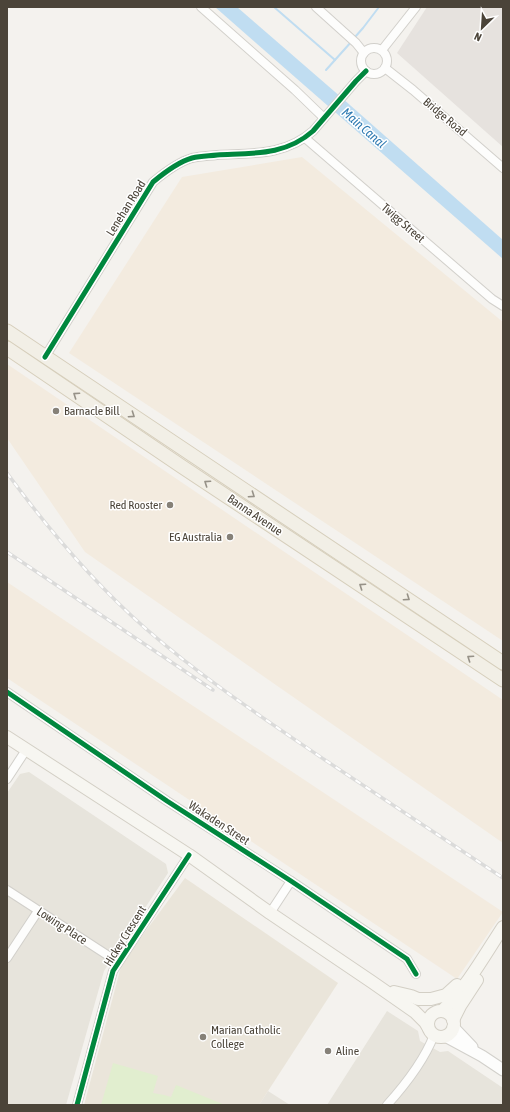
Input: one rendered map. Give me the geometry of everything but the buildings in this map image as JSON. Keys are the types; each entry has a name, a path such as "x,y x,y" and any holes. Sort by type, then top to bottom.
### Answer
{"main road":[{"name":"Banna Avenue","path":"7,331 503,663"},
{"name":"Banna Avenue","path":"7,348 503,680"},
{"path":"37,369 44,357"},
{"path":"7,738 189,855 270,913 415,1012 436,1033 449,1034 460,1006 503,941"},
{"path":"436,1033 429,1019 431,1016 440,1011 457,994 478,966 503,927"},
{"path":"394,992 425,1000 446,995 478,966"},
{"path":"372,982 394,992 416,1005 449,1014 453,1023"}],"street":[{"path":"200,7 324,118"},
{"path":"316,7 348,35 364,53"},
{"path":"382,50 416,7"},
{"path":"372,48 382,50 387,59 385,68 381,72 374,74 366,71 362,65 362,57 364,53 372,48"},
{"name":"Bridge Road","path":"385,68 413,90 503,168"},
{"name":"Lenehan Road","path":"44,357 153,182 176,165 191,158 272,152 305,138 366,71"},
{"name":"Twigg Street","path":"305,138 492,299 503,306"},
{"name":"Wakaden Street","path":"7,692 167,801 291,881 407,959 416,974"},
{"path":"7,779 26,750"},
{"name":"Hickey Crescent","path":"77,1105 112,971 189,855"},
{"path":"270,913 291,881"},
{"name":"Lowing Place","path":"7,890 118,962"},
{"path":"7,958 38,911"},
{"path":"453,1023 466,1041 482,1056"},
{"path":"387,1105 409,1078 423,1057 436,1033 482,1056 503,1070"}],"shaded area":[{"path":"427,7 503,7 503,147 397,53"},
{"path":"302,157 503,322 503,641 69,353 182,177"},
{"path":"7,364 503,700 503,843 85,552 7,438"},
{"path":"7,582 503,912 457,979 7,678"},
{"path":"29,772 166,864 168,873 104,971 66,1105 7,1105 7,793 20,774"},
{"name":"Marian Catholic College","path":"185,878 338,983 259,1105 84,1105 122,963"},
{"path":"387,1011 418,1031 420,1041 440,1052 448,1051 503,1088 503,1105 327,1105"},
{"path":"268,1091 290,1105 259,1105"}],"green space":[{"path":"113,1063 158,1076 153,1093 171,1097 176,1085 225,1105 101,1105"}],"water":[{"name":"Main Canal","path":"215,7 237,7 342,98 503,240 503,259"}],"waterway":[{"path":"274,7 335,60"},
{"path":"355,37 379,7"},
{"path":"326,70 352,41"}],"railway":[{"path":"7,473 55,535 89,574 166,646 256,713 503,878"},
{"path":"7,552 213,690"}],"cycle path":[{"path":"45,357 153,182 167,171 192,158 202,156 268,152 291,145 313,131 366,71"},
{"path":"7,692 167,801 291,881 407,959 416,974"},
{"path":"77,1105 113,971 189,855"}],"place":[{"name":"Barnacle Bill","path":"56,411"},
{"name":"Red Rooster","path":"170,505"},
{"name":"EG Australia","path":"230,537"},
{"name":"Marian Catholic College","path":"203,1037"},
{"name":"Aline","path":"328,1051"}]}
